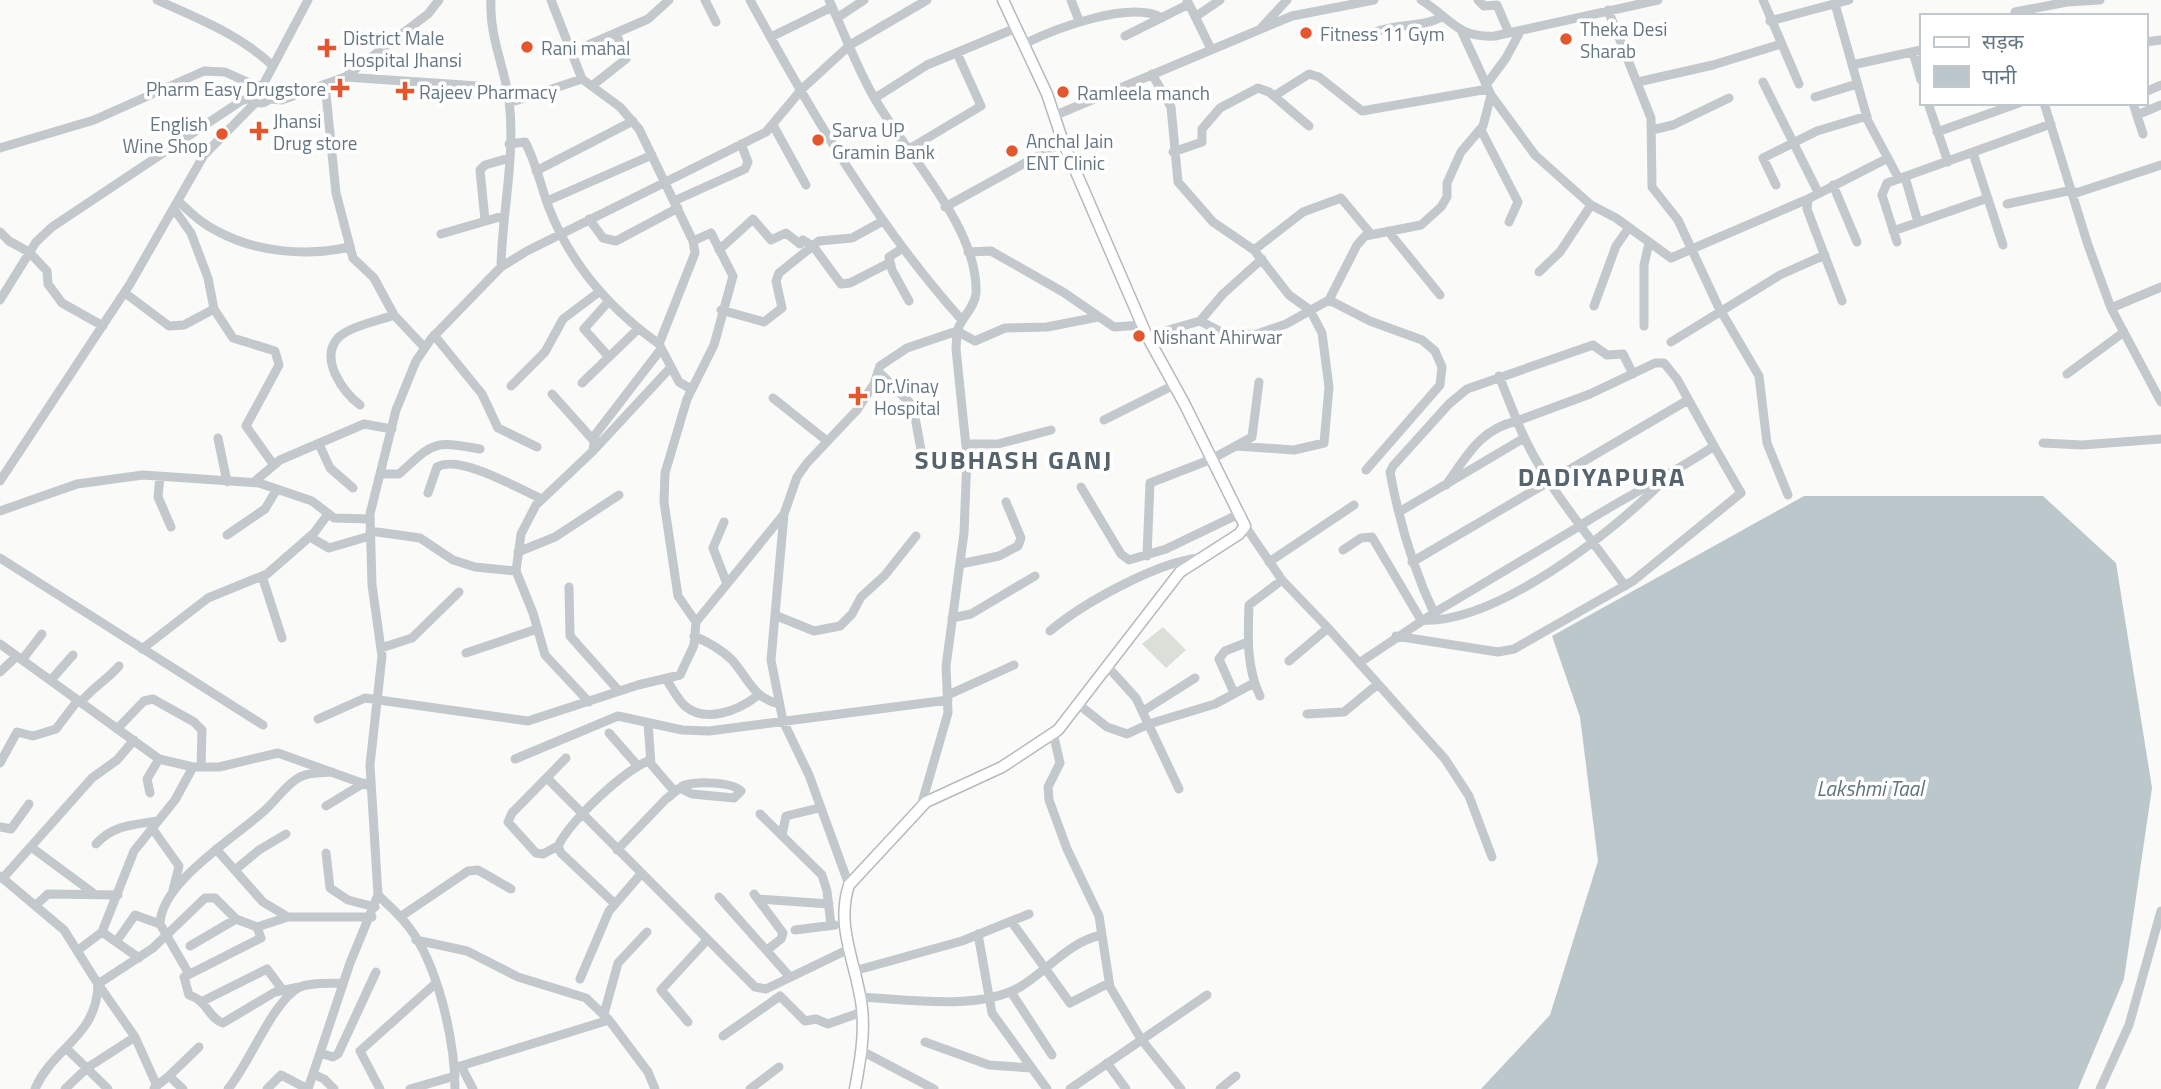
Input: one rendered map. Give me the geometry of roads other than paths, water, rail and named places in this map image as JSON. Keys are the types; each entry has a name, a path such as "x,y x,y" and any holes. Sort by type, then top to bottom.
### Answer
{"main road":[{"path":"855,1089 863,1051 862,1012 844,925 844,899 849,885 921,806 1002,767 1053,733 1180,572 1239,534 1245,526 1241,513 1147,336 1063,142 1056,115 1003,0"}],"street":[{"path":"156,0 227,31 251,46 273,66"},
{"path":"0,481 125,293 213,143 248,113 260,85 308,0"},
{"path":"0,300 29,252 52,227 229,108 254,99 264,103 270,99 282,100 345,77 428,14 439,0"},
{"path":"491,0 489,22 509,101 509,158 501,267"},
{"path":"551,0 582,79 593,85 633,121 665,180 693,241 695,253 660,347 595,446"},
{"path":"572,52 648,19 660,4 670,0"},
{"path":"705,0 716,22"},
{"path":"750,0 864,196 961,319"},
{"path":"838,18 864,0"},
{"path":"267,1089 281,1074 308,1089 343,983 378,895 367,785 381,648 372,585 370,519 396,410 424,347 501,267 774,125 802,89 850,45 927,0"},
{"path":"1070,0 1078,18"},
{"path":"1195,17 1220,0"},
{"path":"1260,29 1286,0"},
{"path":"1056,115 1211,49 1312,10 1374,0"},
{"path":"1421,0 1461,32 1488,90 1535,155 1591,205 1671,257 1808,199 1888,158"},
{"path":"1478,0 1484,6 1497,5 1509,33"},
{"path":"1461,32 1480,37 1509,33 1612,6 1658,0"},
{"path":"1763,0 1799,84"},
{"path":"1770,21 1849,0"},
{"path":"2012,0 2016,14 2067,2 2100,0"},
{"path":"1125,36 1163,18 1188,2 1211,49"},
{"path":"771,37 830,4 875,98 945,207 968,252 976,296 961,319 956,349 966,444 967,484 960,564 946,666 948,698 945,722 921,806"},
{"path":"1835,4 1867,116 1888,158 1902,178 1918,222"},
{"path":"1612,6 1648,103 1652,131 1652,187 1675,215 1721,311 1762,383 1767,443 1788,495"},
{"path":"1024,44 1078,18 1118,7 1150,10 1163,18"},
{"path":"1375,32 1407,23 1427,25 1443,16"},
{"path":"875,98 927,65 1016,28"},
{"path":"1200,321 1227,335 1257,334 1329,300 1357,245 1370,233 1413,228 1432,217 1446,201 1447,183 1461,152 1481,130 1488,90 1521,30"},
{"path":"593,85 626,59 616,33"},
{"path":"1638,82 1713,65 1781,44"},
{"path":"1852,65 1917,51 1920,73"},
{"path":"909,149 981,106 957,53"},
{"path":"0,148 94,120 204,71 225,72 260,85 271,92 270,99"},
{"path":"1152,74 1171,107 1173,152 1178,182 1201,211 1254,250 1289,295 1310,310 1322,333 1329,387 1324,443 1294,450 1236,446"},
{"path":"1274,96 1309,74 1319,77 1362,111 1488,90"},
{"path":"345,77 478,86 509,101 582,79"},
{"path":"1763,82 1818,192"},
{"path":"325,84 336,193 349,247 356,264 379,284 394,315 424,347"},
{"path":"1815,97 1857,84"},
{"path":"1173,152 1202,142 1204,125 1225,104 1258,88 1274,96 1309,126"},
{"path":"1652,131 1673,125 1729,98"},
{"path":"1929,105 1948,162"},
{"path":"1937,132 2013,105"},
{"path":"2045,105 2111,308 2161,402"},
{"path":"2134,105 2143,134"},
{"path":"2137,115 2161,105"},
{"path":"1776,185 1763,158 1824,129 1867,116"},
{"path":"536,170 633,121"},
{"path":"1897,242 1882,190 1887,183 2051,124"},
{"path":"774,125 806,185"},
{"path":"1481,130 1518,202 1509,222"},
{"path":"509,144 525,142 560,234 598,292 660,347 679,382 691,389"},
{"path":"945,207 1063,142"},
{"path":"589,219 603,237 615,241 676,204 745,169 748,162 741,144"},
{"path":"1973,153 2003,245"},
{"path":"547,201 652,155"},
{"path":"485,220 480,170 485,165 509,158"},
{"path":"2007,204 2072,192 2161,165"},
{"path":"1833,185 1857,242"},
{"path":"1254,250 1303,212 1341,198 1370,233"},
{"path":"1893,231 1987,198"},
{"path":"1808,199 1807,209 1842,301"},
{"path":"176,205 207,226 242,242 307,254 349,247"},
{"path":"176,205 195,242 208,278 214,309 233,338 275,351 279,365 246,426 273,464"},
{"path":"1539,272 1560,252 1591,205"},
{"path":"441,234 503,216"},
{"path":"719,250 753,219 771,240 786,233 800,244 803,240 813,246 841,284 850,283 889,263"},
{"path":"721,310 759,323 778,314 782,308 777,276 824,240 852,238 883,221"},
{"path":"1594,306 1616,246 1628,229"},
{"path":"1388,231 1440,295"},
{"path":"0,232 9,242 29,252 47,271 48,284 62,303 103,326"},
{"path":"693,241 711,233 733,276 711,351 691,389 667,464 664,502 678,596 696,622"},
{"path":"1644,326 1644,265 1649,243"},
{"path":"903,248 891,254 889,263 909,301"},
{"path":"968,252 991,251 1119,328 1142,324"},
{"path":"1671,342 1780,275 1825,255"},
{"path":"1147,336 1200,321 1223,294 1262,259"},
{"path":"2111,308 2161,287"},
{"path":"511,386 548,348 563,318 598,292"},
{"path":"125,293 169,326 184,325 214,309"},
{"path":"1329,300 1370,321 1422,341 1435,351 1442,367 1440,386 1366,470"},
{"path":"608,302 584,329 610,357"},
{"path":"360,405 345,392 336,375 334,345 344,334 394,315"},
{"path":"849,885 809,775 783,721 771,660 784,514 797,477 857,410 878,371 889,358 907,348 957,331 975,341 1005,328 1047,327 1098,317"},
{"path":"582,383 638,328"},
{"path":"2067,374 2124,332"},
{"path":"434,335 482,394 498,428 537,447"},
{"path":"1434,613 1412,562 1390,472 1393,466 1458,395 1499,376 1593,345 1607,355 1623,354 1633,374"},
{"path":"1396,636 1507,652 1625,586 1741,493 1664,363 1655,363 1517,421 1494,427 1479,440 1446,485"},
{"path":"589,702 545,655 516,571 518,552 528,518 542,499 671,367"},
{"path":"878,371 914,406 921,450"},
{"path":"1499,376 1524,438 1548,483 1582,524 1625,586"},
{"path":"1147,556 1150,483 1212,459 1254,434 1259,382"},
{"path":"1104,420 1174,385"},
{"path":"552,394 595,446"},
{"path":"773,398 827,441"},
{"path":"1412,562 1688,400"},
{"path":"254,482 273,464 365,424 391,429"},
{"path":"966,444 998,444 1051,430"},
{"path":"218,438 227,482"},
{"path":"1399,512 1524,438"},
{"path":"2043,443 2082,445 2161,439"},
{"path":"380,474 399,474 425,450 442,443 480,449"},
{"path":"319,444 330,468 353,488"},
{"path":"1359,663 1421,620 1632,493 1671,474 1714,446"},
{"path":"428,493 437,467 444,463 483,472 542,499"},
{"path":"1421,620 1453,619 1480,610 1594,542 1621,521 1671,474"},
{"path":"0,511 77,484 132,475 254,482 312,501 339,519 370,519"},
{"path":"160,477 158,497 171,527"},
{"path":"1081,487 1125,558 1135,560 1241,513"},
{"path":"227,536 271,505 277,489"},
{"path":"518,552 555,537 619,495"},
{"path":"960,564 999,556 1018,546 1021,538 1006,502"},
{"path":"1269,562 1354,505"},
{"path":"142,649 208,598 262,576 310,537 328,514"},
{"path":"318,719 361,698 528,721 619,691 680,675 694,636 696,622 784,514"},
{"path":"724,522 713,548 727,584"},
{"path":"1245,526 1282,580 1328,628 1458,777 1469,796 1492,858"},
{"path":"310,537 329,548 370,534 420,538 453,560 475,567 516,571"},
{"path":"777,616 814,631 840,626 916,536"},
{"path":"1343,550 1368,536 1377,541 1421,620"},
{"path":"0,558 262,725"},
{"path":"1050,631 1070,614 1169,563 1198,558"},
{"path":"262,576 282,638"},
{"path":"952,618 971,614 1035,576"},
{"path":"1260,696 1254,683 1248,642 1250,602 1282,580"},
{"path":"569,587 570,636 619,691"},
{"path":"381,648 412,638 459,592"},
{"path":"1289,661 1328,628"},
{"path":"466,653 537,629"},
{"path":"0,672 42,635"},
{"path":"694,636 707,641 732,661 757,696 779,704"},
{"path":"1234,694 1220,663 1220,655 1248,642"},
{"path":"0,644 159,759 197,767 228,766 278,753 367,785"},
{"path":"51,680 73,655"},
{"path":"515,759 618,716 699,731 783,721 948,698 1014,665"},
{"path":"0,763 17,732 33,736 56,729 93,687 106,680 119,666"},
{"path":"1107,666 1134,694 1180,789"},
{"path":"1143,711 1195,678"},
{"path":"666,679 684,706 698,714 719,713 744,707 757,696"},
{"path":"1078,704 1100,722 1122,734 1215,704 1254,683"},
{"path":"1307,714 1344,712 1378,684"},
{"path":"77,951 103,932 134,851 175,800 197,767 202,730 194,722 153,699 144,701 117,729"},
{"path":"617,850 678,790 690,784 732,786 738,788 740,795 734,798 678,790 650,760 648,723"},
{"path":"609,733 637,765"},
{"path":"1053,733 1060,763 1048,787 1049,800 1067,849 1095,905 1113,996 1181,1089"},
{"path":"134,740 117,760 92,778 1,877 64,930 135,1037 155,1087 199,1047"},
{"path":"566,758 512,813 508,822 536,853 543,854 558,846 583,816 637,765 650,760"},
{"path":"150,793 147,779 159,759"},
{"path":"160,924 163,909 172,894 216,849 262,813 300,777 333,772"},
{"path":"547,778 706,940 760,989 849,949"},
{"path":"326,806 367,785"},
{"path":"0,827 11,829 29,804"},
{"path":"782,835 786,816 819,808"},
{"path":"760,814 822,874 831,925"},
{"path":"96,844 105,834 117,827 155,825"},
{"path":"155,825 179,866 172,894"},
{"path":"235,870 259,850 286,834"},
{"path":"31,846 96,895"},
{"path":"558,846 561,853 614,903"},
{"path":"216,849 263,902 288,917"},
{"path":"326,853 330,888 373,912"},
{"path":"400,917 468,871 478,870 511,889"},
{"path":"580,979 614,903 640,874"},
{"path":"36,905 48,894 118,895"},
{"path":"378,895 400,917 416,940 436,983 457,1070 455,1089"},
{"path":"35,1089 52,1062 89,1024 98,985 168,936 210,896 236,919 257,928 288,917 373,912"},
{"path":"767,950 781,939 783,933 756,896 829,904"},
{"path":"719,897 790,977"},
{"path":"2100,1089 2129,1025 2161,911"},
{"path":"854,971 978,934 1028,914"},
{"path":"117,942 135,915 141,915 160,924 189,974"},
{"path":"190,946 236,919"},
{"path":"1011,921 1070,1003 1109,983"},
{"path":"795,930 844,925"},
{"path":"257,928 261,938 256,942 189,974 182,980 187,993 203,1001 217,1020 223,1023 282,989 343,983"},
{"path":"103,932 139,958"},
{"path":"606,1017 618,963 647,932"},
{"path":"978,934 987,1000 994,1017 1047,1089"},
{"path":"860,997 987,1000 1011,992 1083,940 1101,935"},
{"path":"416,940 478,954 518,977 576,993 606,1017 648,1072 655,1089"},
{"path":"688,1022 661,990 706,940"},
{"path":"203,1001 267,969 282,989"},
{"path":"320,1053 330,1057 338,1054 376,972"},
{"path":"380,1089 360,1051 436,983"},
{"path":"228,1089 251,1058 269,1020 286,998 299,987"},
{"path":"1011,992 1052,1055"},
{"path":"1072,1088 1207,995"},
{"path":"723,1037 780,996 805,1021 816,1019 828,1024 862,1012"},
{"path":"410,1089 606,1017"},
{"path":"65,1089 87,1069 135,1037"},
{"path":"925,1042 989,1065 1031,1068"},
{"path":"67,1049 108,1089"},
{"path":"863,1051 934,1089"},
{"path":"1107,1063 1126,1089"},
{"path":"754,1088 779,1067"},
{"path":"457,1070 473,1089"},
{"path":"313,1074 324,1079 334,1089"},
{"path":"169,1076 183,1089"},
{"path":"1220,1089 1236,1076"}],"water":[{"name":"Lakshmi Taal","path":"1804,496 2043,496 2116,563 2152,788 2124,979 2078,1089 1481,1089 1550,1015 1598,861 1580,717 1552,636"}],"place":[{"name":"Fitness 11 Gym","path":"1306,33"},
{"name":"Theka Desi Sharab","path":"1566,39"},
{"name":"Rani mahal","path":"527,47"},
{"name":"District Male Hospital Jhansi","path":"327,48"},
{"name":"Pharm Easy Drugstore","path":"340,88"},
{"name":"Rajeev Pharmacy","path":"405,91"},
{"name":"Ramleela manch","path":"1063,92"},
{"name":"Jhansi Drug store","path":"259,131"},
{"name":"English Wine Shop","path":"222,134"},
{"name":"Sarva UP Gramin Bank","path":"818,140"},
{"name":"Anchal Jain ENT Clinic","path":"1012,151"},
{"name":"Nishant Ahirwar","path":"1139,336"},
{"name":"Dr.Vinay Hospital","path":"858,396"}],"district":[{"name":"SUBHASH GANJ","path":"1014,459"},
{"name":"DADIYAPURA","path":"1602,476"}]}
